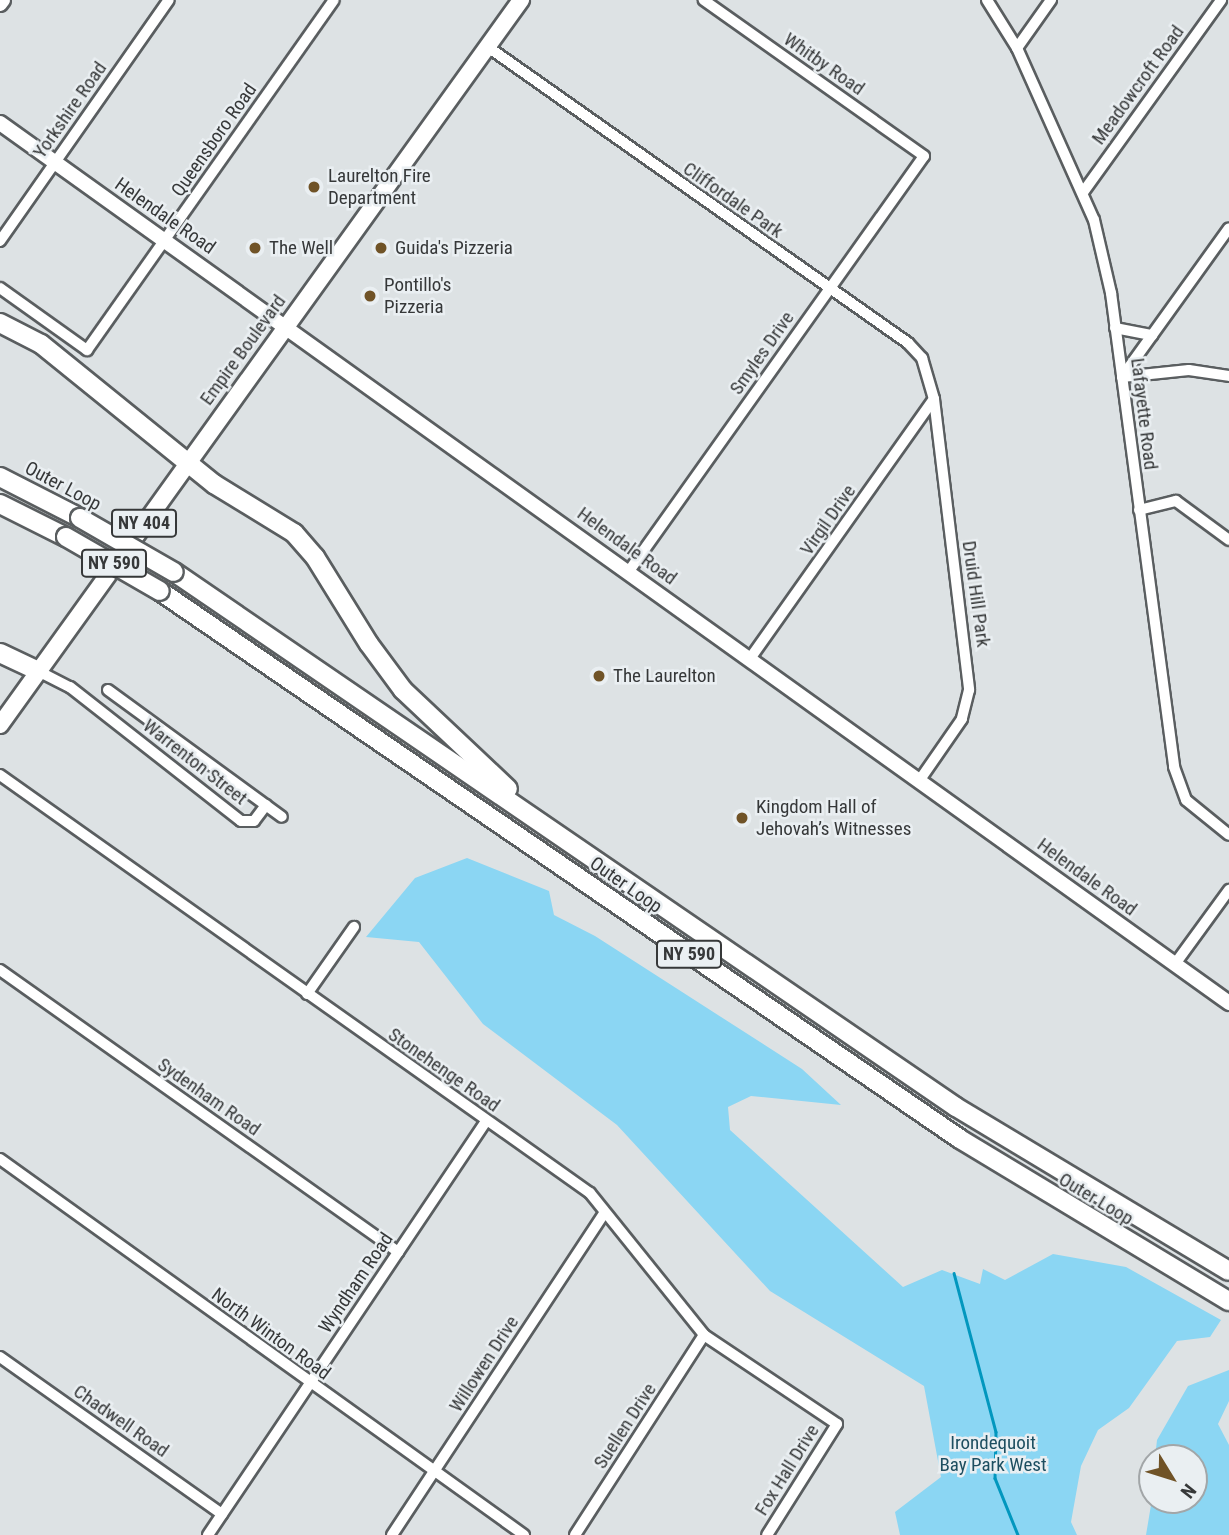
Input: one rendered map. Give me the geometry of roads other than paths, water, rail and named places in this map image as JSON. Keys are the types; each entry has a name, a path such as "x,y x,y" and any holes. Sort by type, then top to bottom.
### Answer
{"highway":[{"path":"0,323 47,349 186,463 298,537 410,697 560,836"},
{"name":"Outer Loop","path":"0,477 80,518 174,572 972,1117 1229,1271"},
{"name":"Outer Loop","path":"0,506 66,537 160,591 960,1139 1229,1301"},
{"path":"0,653 38,671"}],"main road":[{"name":"Empire Boulevard","path":"0,726 186,463 521,0"}],"street":[{"name":"Yorkshire Road","path":"0,241 169,0"},
{"name":"Queensboro Road","path":"0,288 87,350 334,0"},
{"name":"Whitby Road","path":"704,0 924,156"},
{"name":"Lafayette Road","path":"987,0 1017,48 1084,191 1105,260 1178,786 1195,810 1229,835"},
{"path":"1017,48 1051,0"},
{"name":"Meadowcroft Road","path":"1084,191 1221,0"},
{"name":"Cliffordale Park","path":"488,47 916,351 929,374 934,400"},
{"name":"Helendale Road","path":"0,123 1229,1003"},
{"name":"Smyles Drive","path":"629,571 924,156"},
{"path":"1122,377 1229,228"},
{"path":"1115,328 1152,335"},
{"path":"1122,377 1189,370 1229,376"},
{"name":"Virgil Drive","path":"749,660 934,400"},
{"name":"Druid Hill Park","path":"919,781 962,719 969,690 934,400"},
{"path":"1139,510 1176,501 1229,540"},
{"name":"Warrenton Street","path":"38,671 65,684 101,710 242,821 254,821 266,806"},
{"name":"Warrenton Street","path":"101,710 111,692 282,817"},
{"name":"Stonehenge Road","path":"0,775 590,1193 704,1335 837,1424"},
{"path":"1175,964 1229,890"},
{"path":"307,994 354,927"},
{"name":"Sydenham Road","path":"0,970 398,1252"},
{"name":"Wyndham Road","path":"208,1535 486,1121"},
{"name":"North Winton Road","path":"0,1159 309,1384 524,1535"},
{"name":"Willowen Drive","path":"393,1535 604,1213"},
{"name":"Suellen Drive","path":"575,1535 704,1335"},
{"name":"Chadwell Road","path":"0,1357 222,1514"},
{"name":"Fox Hall Drive","path":"767,1535 837,1424"}],"waterway":[{"path":"954,1273 996,1432 995,1478 1018,1535"}],"place":[{"name":"Laurelton Fire Department","path":"314,187"},
{"name":"The Well","path":"255,248"},
{"name":"Guida's Pizzeria","path":"381,248"},
{"name":"Pontillo's Pizzeria","path":"370,296"},
{"name":"The Laurelton","path":"599,676"},
{"name":"Kingdom Hall of Jehovah’s Witnesses","path":"742,818"}],"park label":[{"name":"Irondequoit Bay Park West","path":"993,1454"}]}
